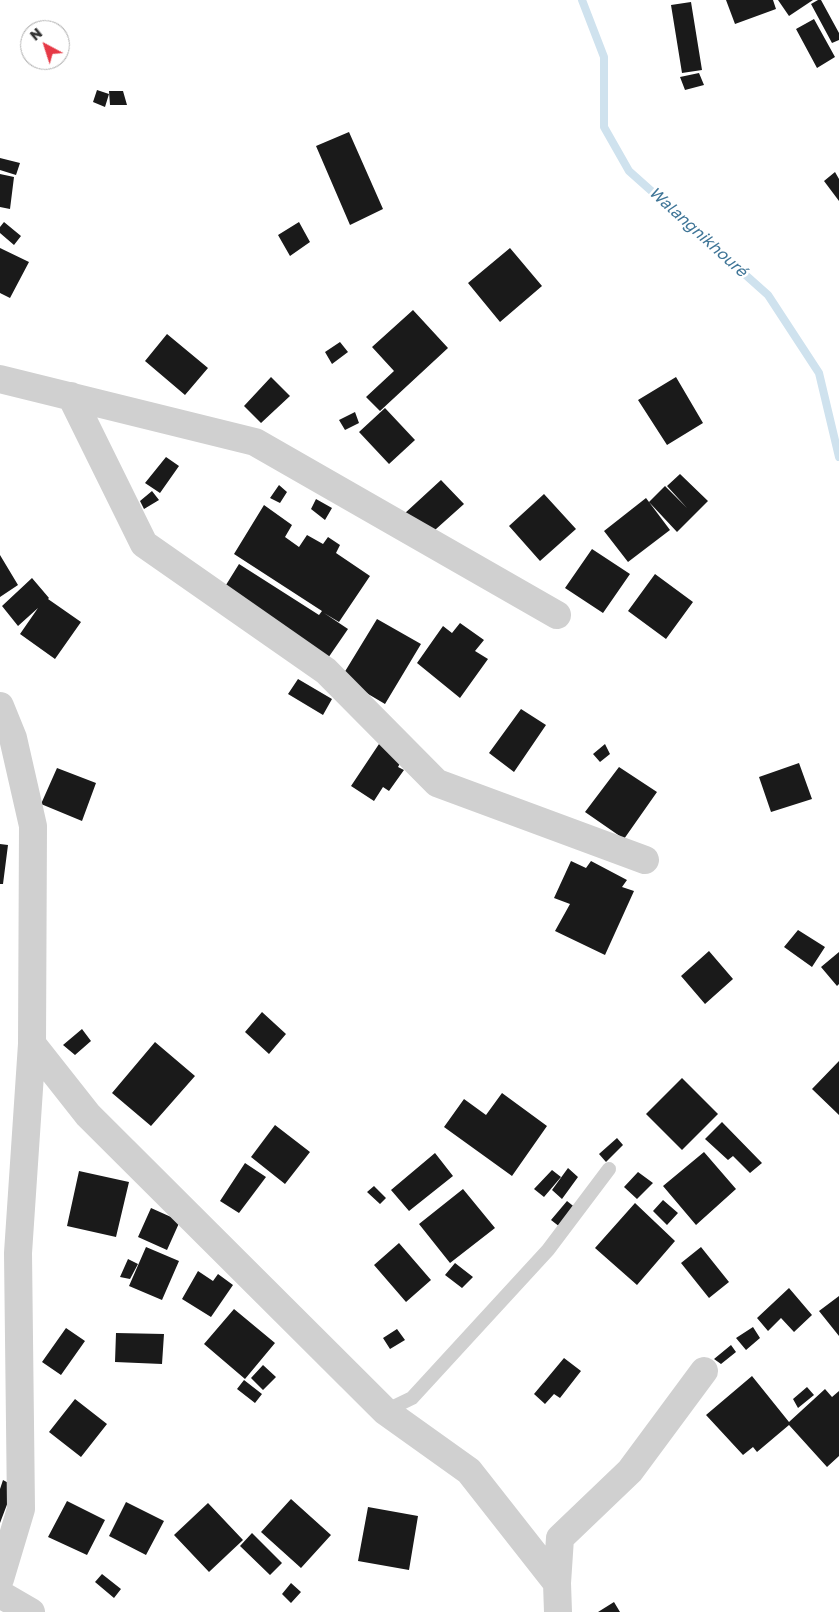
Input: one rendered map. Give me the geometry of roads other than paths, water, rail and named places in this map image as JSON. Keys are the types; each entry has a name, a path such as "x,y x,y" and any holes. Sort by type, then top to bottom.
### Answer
{"street":[{"path":"0,379 255,442 557,615"},
{"path":"70,396 144,544 326,671 437,783 645,860"},
{"path":"0,706 13,738 33,826 32,1044 18,1253 21,1509 0,1580"},
{"path":"32,1044 88,1115 385,1411 469,1471 557,1583"},
{"path":"558,1612 557,1583 560,1538 630,1471 704,1371"},
{"path":"0,1594 31,1612"}],"lane":[{"path":"385,1411 412,1398 548,1250 609,1169"}],"waterway":[{"name":"Walangnikhouré","path":"582,0 604,57 604,127 629,171 768,295 819,373 839,457"}]}
